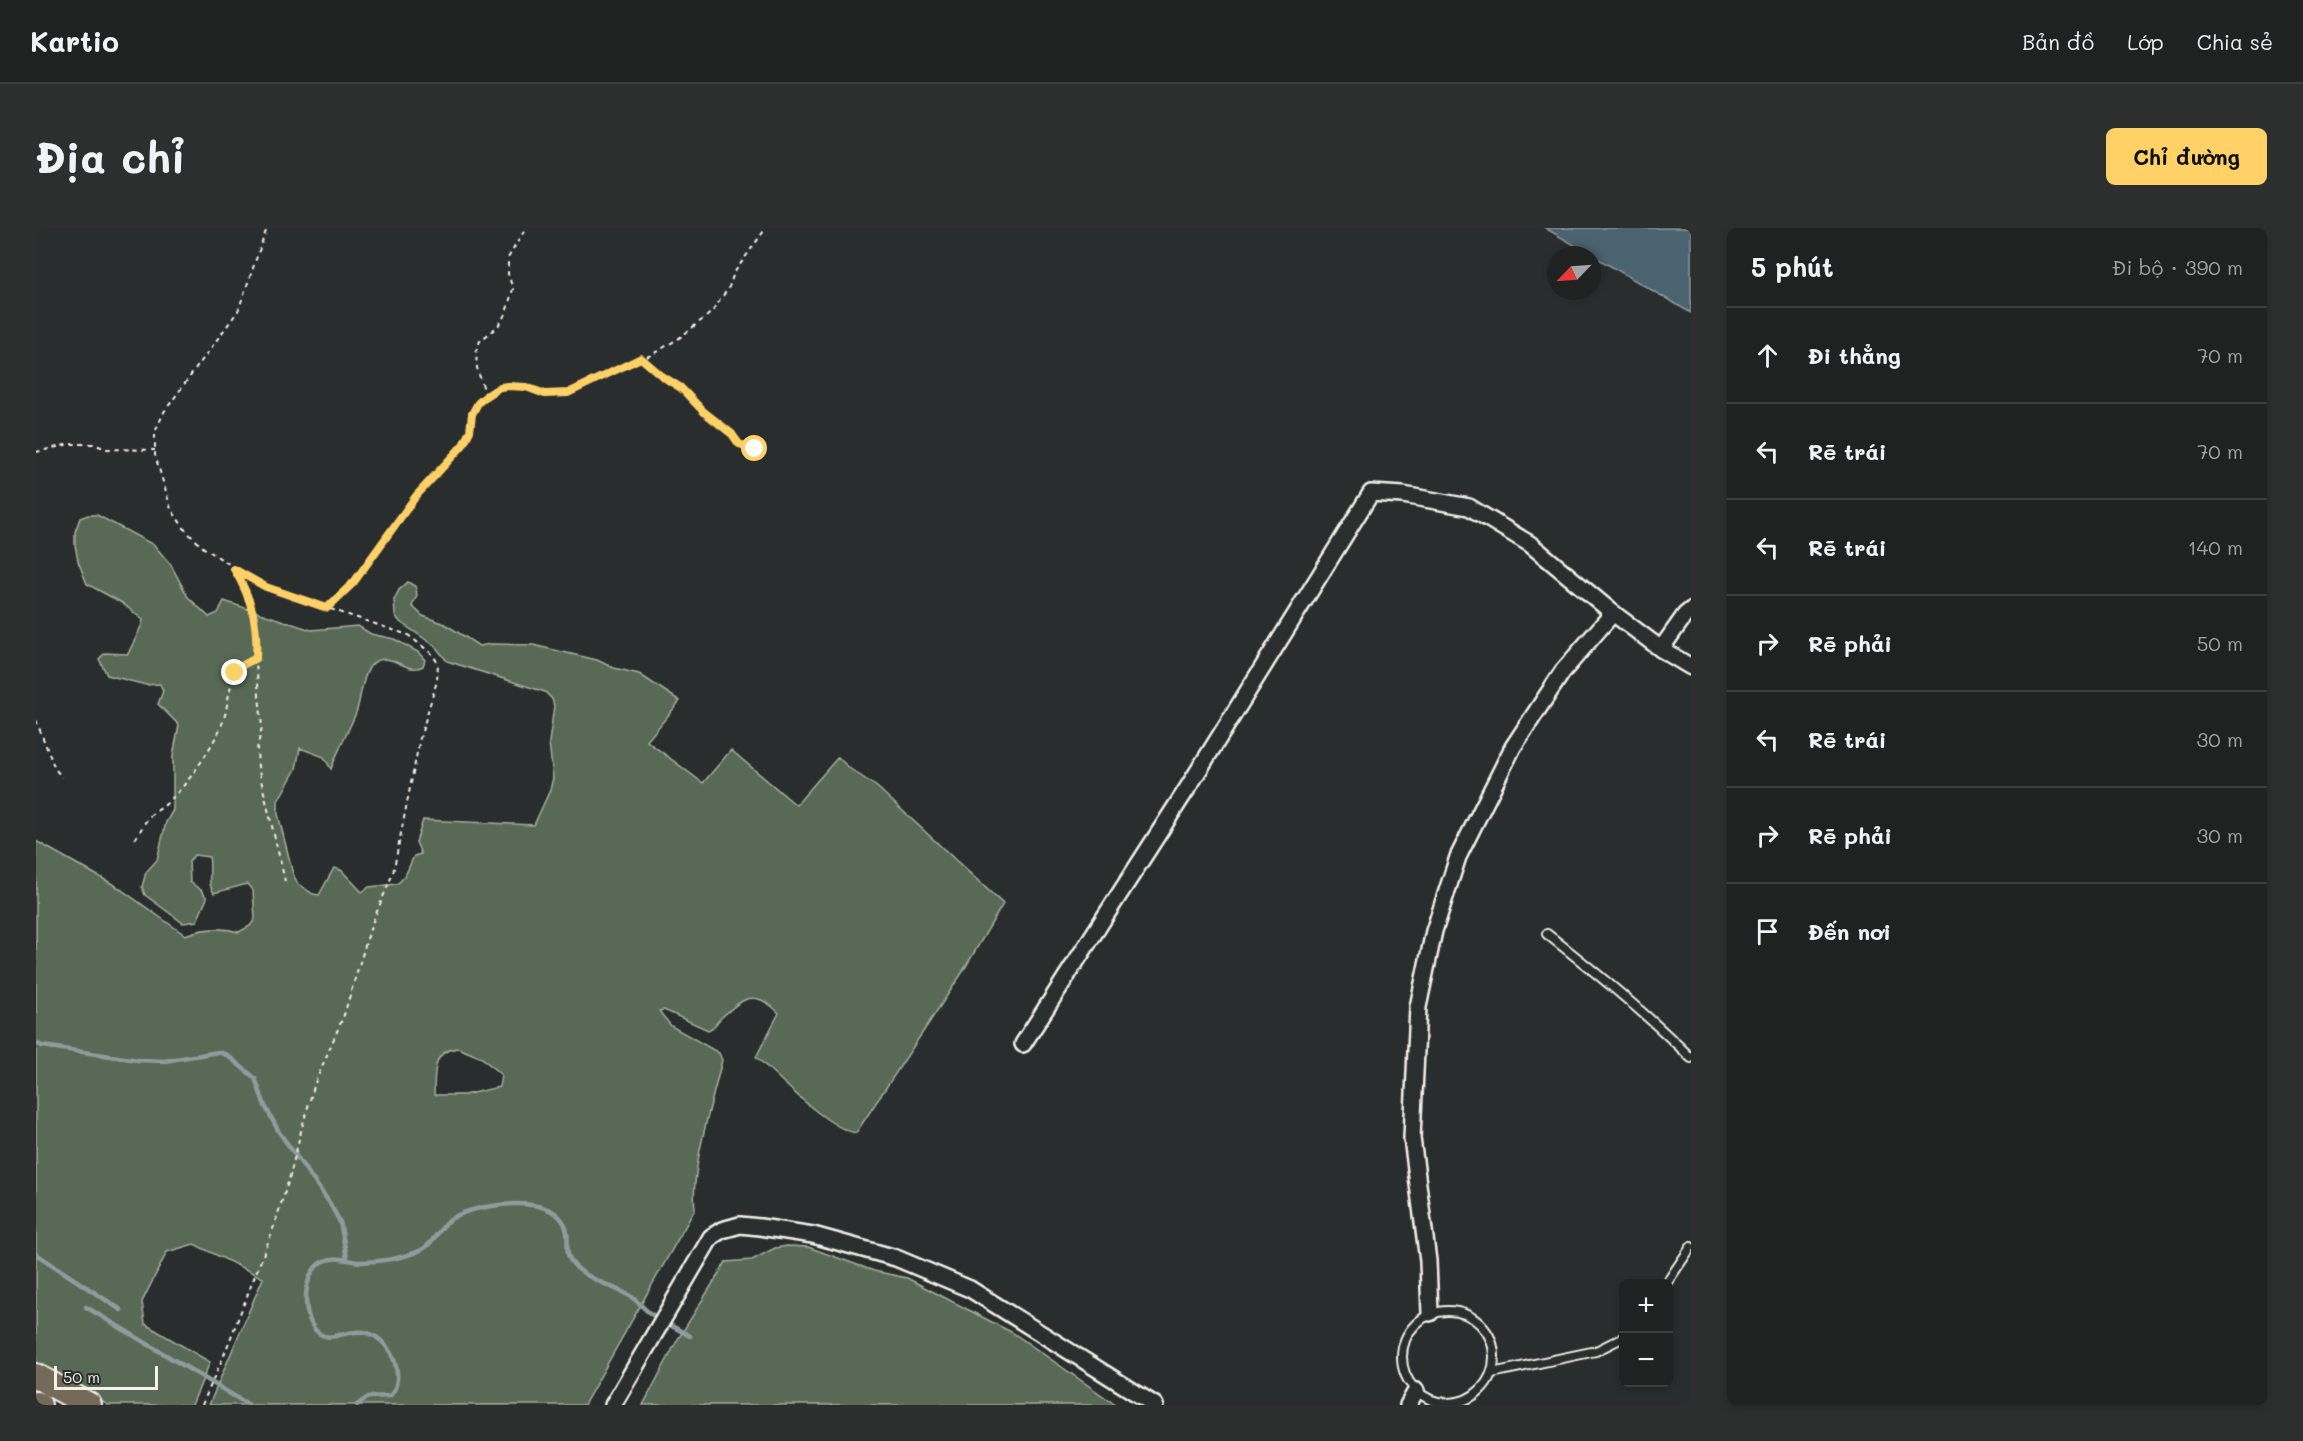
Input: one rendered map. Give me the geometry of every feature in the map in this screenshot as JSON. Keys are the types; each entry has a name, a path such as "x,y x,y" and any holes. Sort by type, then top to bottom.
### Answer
{"main road":[{"path":"36,1376 89,1405"}],"street":[{"path":"1023,1044 1187,789 1371,493 1403,495 1469,507 1530,544 1613,613 1661,649 1691,667"},
{"path":"1661,649 1691,610"},
{"path":"1430,1313 1428,1261 1412,1138 1418,1007 1434,931 1458,857 1513,747 1563,671 1613,613"},
{"path":"613,1405 711,1237 722,1230 740,1225 813,1235 897,1258 970,1289 1155,1405"},
{"path":"1408,1405 1416,1391"}],"lane":[{"path":"1547,934 1645,1014 1691,1058"},
{"path":"1669,1279 1691,1247"},
{"path":"1445,1310 1461,1312 1475,1318 1486,1329 1493,1343 1495,1358 1492,1373 1473,1397 1443,1404 1428,1399 1416,1391 1407,1378 1402,1363 1402,1348 1407,1333 1417,1321 1430,1313 1445,1310"},
{"path":"1492,1373 1596,1351 1619,1339"}],"path":[{"path":"202,1405 272,1232 315,1083 344,1015 371,926 393,873 417,749 437,681 438,663 431,653 408,635 266,587 234,569 204,548 186,531 171,509 155,450 155,432 164,412 238,311 267,228"},
{"path":"486,396 477,368 476,352 480,341 498,326 506,313 513,289 508,274 508,258 526,228"},
{"path":"327,608 354,582 416,496 463,445 470,431 472,414 478,403 486,396 500,387 508,386 526,387 545,394 568,393 689,332 712,312 729,287 734,273 765,228"},
{"path":"641,358 681,388 704,412 732,434 739,444 761,451"},
{"path":"36,452 70,444 93,444 107,449 155,450"},
{"path":"234,569 256,617 256,658 262,727 256,749 258,767 285,881"},
{"path":"135,838 145,821 165,805 207,754 226,719 235,673 243,665 256,658"},
{"path":"36,720 55,769 62,777"}],"green space":[{"path":"97,515 154,545 171,565 188,597 209,617 218,613 224,601 311,630 358,626 371,634 394,639 418,652 425,660 423,666 418,668 407,667 385,659 371,666 364,679 356,713 331,769 324,757 300,748 296,769 278,801 278,814 293,874 298,884 313,894 319,895 334,868 341,870 362,892 369,887 397,884 405,876 414,856 421,854 416,842 423,820 534,825 550,790 553,778 549,742 554,706 552,699 545,692 447,661 435,646 400,622 395,615 394,600 399,590 408,582 416,587 417,596 412,606 423,616 445,624 479,646 533,645 597,660 614,668 639,674 680,701 647,741 703,783 731,750 796,805 838,757 849,768 877,787 1003,904 962,973 856,1133 831,1122 790,1089 756,1057 779,1013 763,1000 756,998 743,1001 729,1010 708,1030 664,1010 659,1011 671,1026 719,1053 722,1060 699,1155 694,1193 695,1209 584,1405 209,1405 263,1278 194,1244 167,1252 142,1302 145,1324 210,1362 192,1405 108,1405 36,1366 36,841 116,886 185,935 212,929 239,932 250,926 255,919 253,891 247,884 214,893 210,885 209,857 194,855 189,862 190,882 207,898 197,921 183,923 145,895 142,887 146,872 157,860 166,822 173,810 173,756 179,725 158,704 163,691 160,684 146,685 107,675 99,659 105,653 128,654 143,620 122,603 87,584 78,561 75,545 75,532 80,518","holes":["458,1048 482,1058 501,1075 499,1087 464,1095 434,1095 436,1064 443,1054"]},
{"path":"808,1247 874,1271 907,1278 1013,1333 1116,1405 643,1405 678,1339 726,1262 752,1260 775,1248"}],"water":[{"path":"1545,228 1691,228 1691,313 1601,261 1601,246 1576,246"}],"waterway":[{"path":"36,1043 42,1046 138,1060 164,1061 218,1052 227,1055 255,1078 265,1106 279,1132 329,1202 340,1222 347,1258"},
{"path":"357,1405 368,1397 390,1396 397,1378 393,1358 388,1349 373,1335 352,1332 330,1337 320,1334 314,1328 309,1319 306,1298 307,1286 315,1268 322,1262 333,1259 369,1262 413,1253 429,1244 446,1223 458,1215 483,1208 498,1205 530,1205 556,1214 567,1230 568,1253 574,1265 587,1276 630,1296 651,1314 690,1336"},
{"path":"36,1254 121,1310"},
{"path":"86,1307 249,1405"}],"route":[{"path":"235,673 243,665 256,658 257,632 256,617 234,569 266,587 327,608 354,582 416,496 451,455 463,445 470,431 472,414 478,403 500,387 526,387 533,391 556,395 568,393 641,358 681,388 704,412 732,434 739,444 755,449"}]}
